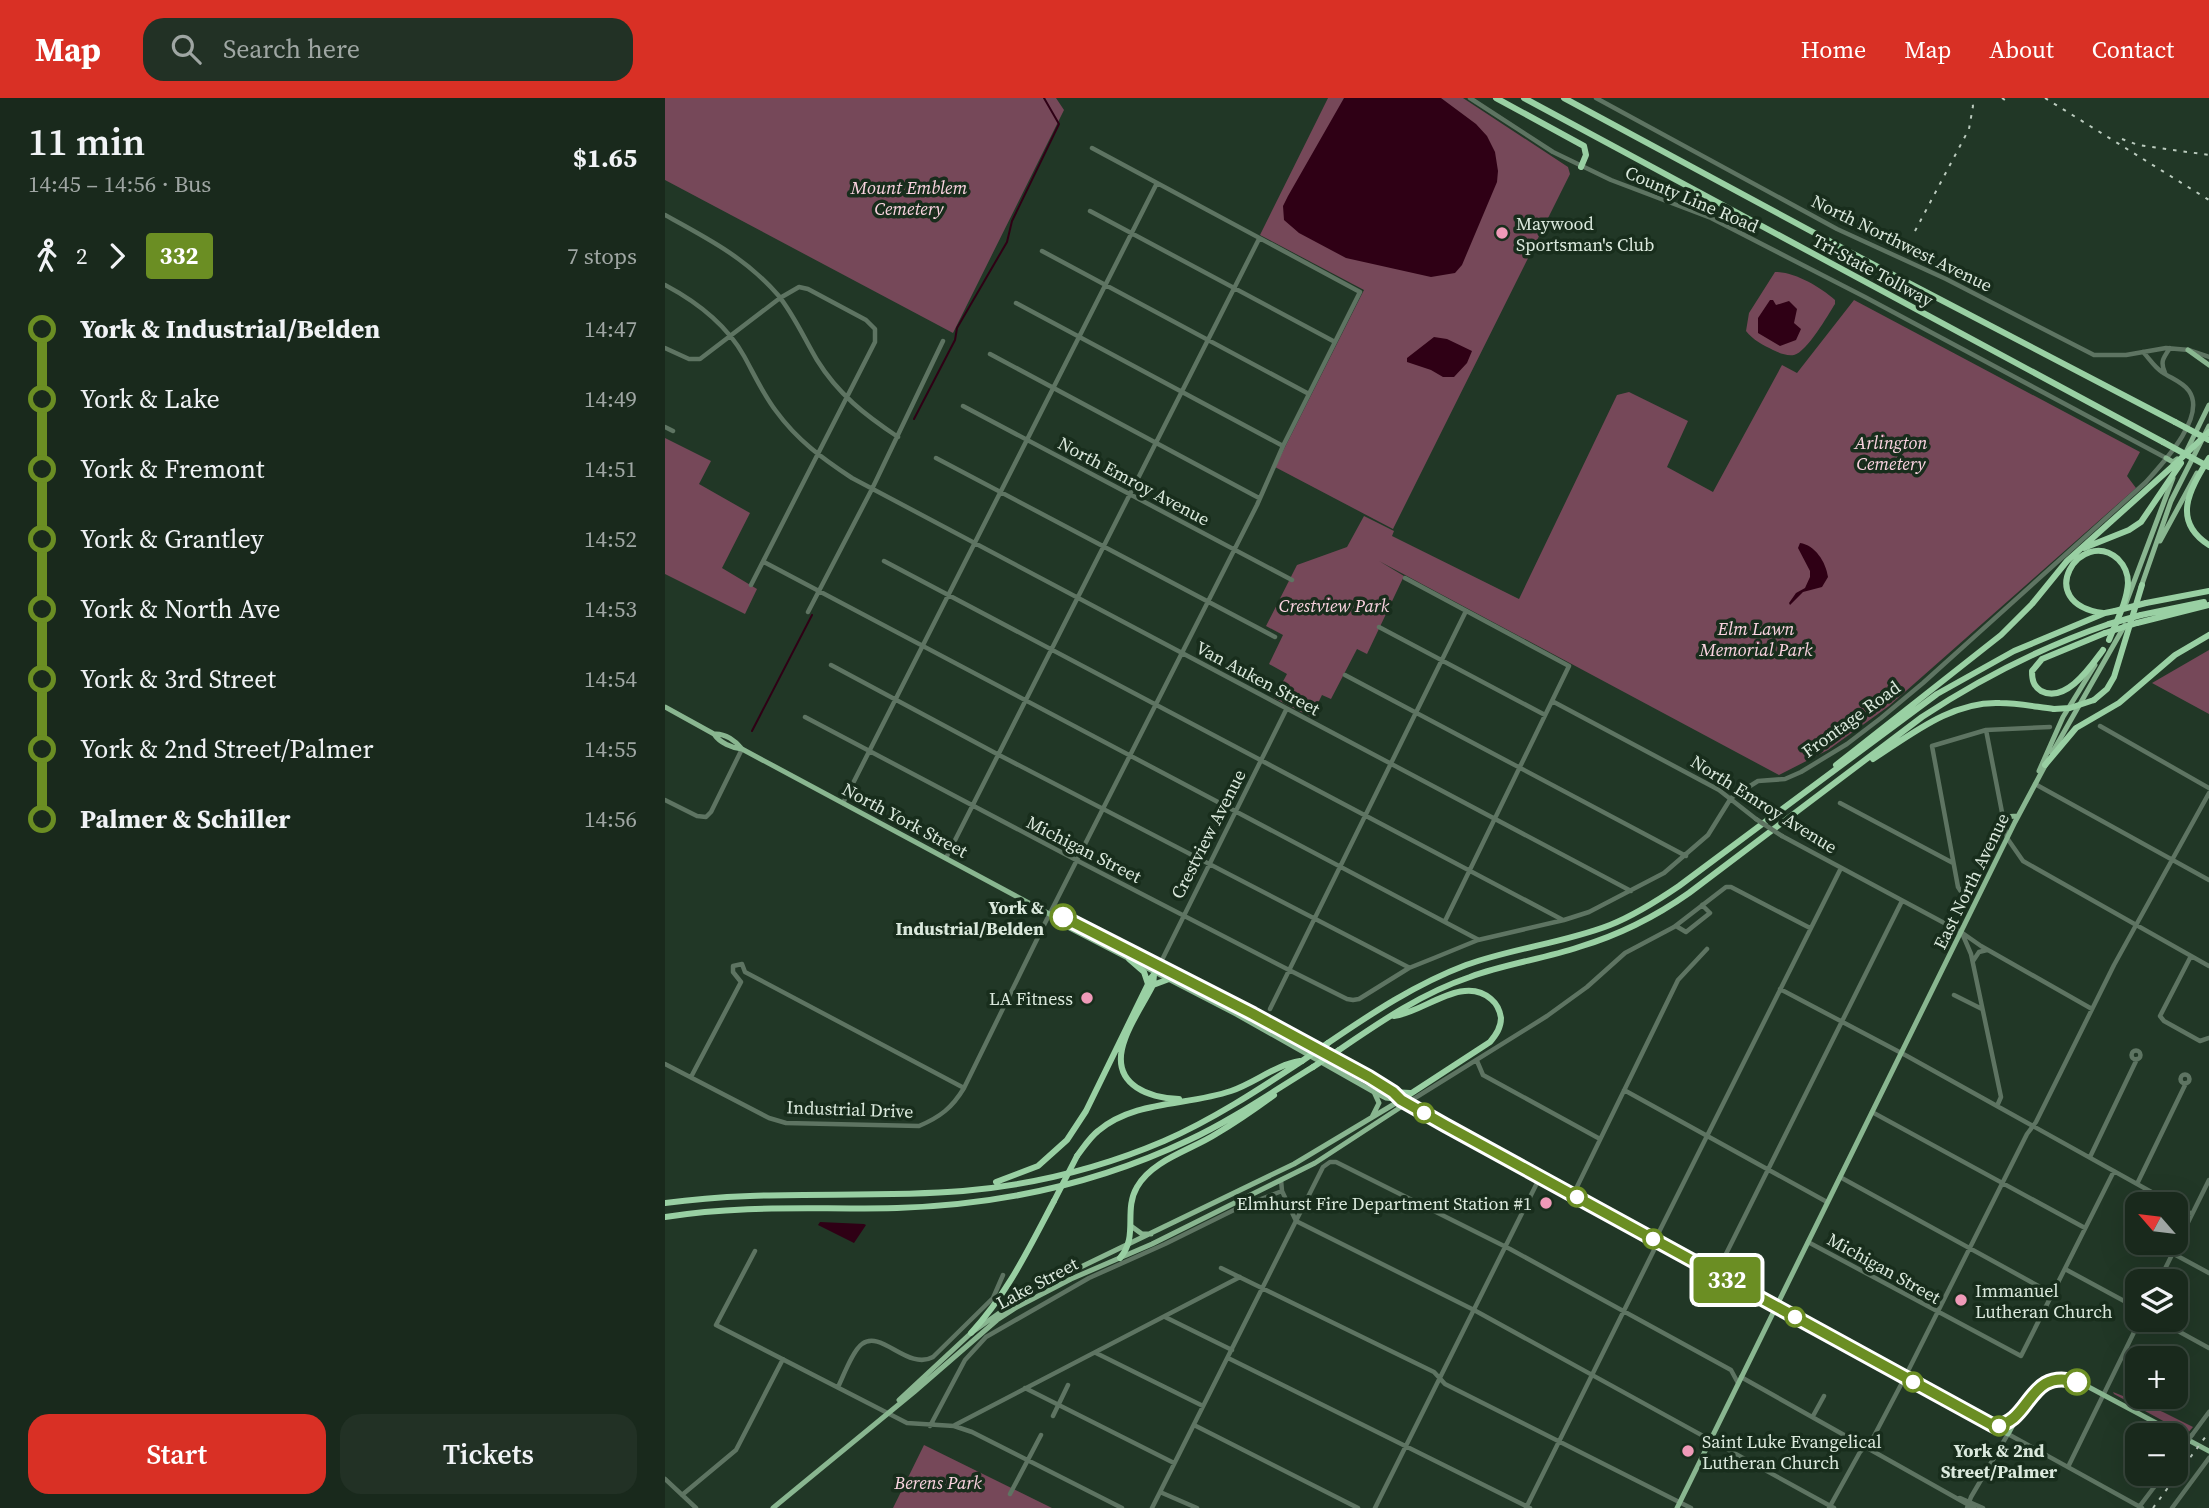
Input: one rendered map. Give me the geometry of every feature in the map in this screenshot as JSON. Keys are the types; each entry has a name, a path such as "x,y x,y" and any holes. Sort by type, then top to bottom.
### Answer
{"highway":[{"path":"1496,98 1584,146 1586,155 1581,167"},
{"name":"Tri-State Tollway","path":"1524,98 2209,467"},
{"name":"Tri-State Tollway","path":"1564,98 1874,265 2209,440"},
{"path":"1775,816 1860,744 2001,635 2032,604 2067,561 2209,432"},
{"path":"2209,457 2191,489 2187,511 2193,531 2209,545"},
{"path":"2067,561 2089,545 2129,530 2141,522 2177,462"},
{"path":"2105,613 2078,606 2068,591 2067,579 2071,567 2080,556 2106,552 2116,557 2127,574 2126,593 2107,636"},
{"path":"1842,778 1929,723 1967,707 2000,702 2054,709 2070,708 2094,700 2107,689 2114,677 2142,585"},
{"path":"665,1203 751,1194 964,1191 1062,1174 1107,1162 1165,1140 1252,1094 1388,1002 1444,974 1497,955 1588,932 1642,911 1775,816 1914,711 1965,677 2040,639 2105,613 2209,590"},
{"path":"2103,650 2083,676 2064,690 2048,693 2034,684 2032,671 2042,659 2137,623 2209,603"},
{"path":"1120,1258 1129,1245 1132,1198 1146,1175 1252,1112 1389,1017 1469,977 1578,948 1643,922 1689,893 1922,718 1981,680 2035,652 2109,624 2141,615 2209,603"},
{"path":"2045,765 2075,727 2119,703 2175,656 2209,635"},
{"path":"1129,958 1144,972 1150,984"},
{"path":"1156,971 1122,1049 1123,1068 1134,1087 1152,1097 1198,1099"},
{"path":"964,1191 1014,1177 1038,1166 1067,1140 1086,1111 1150,984 1169,979"},
{"path":"1389,1017 1404,1015 1443,998 1468,991 1486,995 1499,1009 1500,1026 1490,1042 1404,1101"},
{"path":"971,1333 995,1307 1009,1286 1077,1156 1095,1132 1121,1116 1137,1110 1198,1099 1242,1087 1289,1063 1302,1061"},
{"path":"665,1217 756,1207 898,1208 1017,1196 1076,1182 1159,1153 1235,1115 1313,1068"},
{"path":"1393,1092 1412,1093"}],"main road":[{"path":"2188,350 2209,365"},
{"path":"2034,783 2063,717 2103,650 2107,636 2129,596 2177,462 2209,405"},
{"name":"East North Avenue","path":"1678,1505 2017,816 2120,636 2142,585 2171,501 2209,426"},
{"path":"2146,572 2183,496 2209,457"},
{"path":"2166,458 2177,462"},
{"name":"North York Street","path":"665,707 714,734 733,748 742,749 946,858 1052,915 1060,923 1156,971 1253,1014 1393,1092 1404,1101 2008,1434"},
{"path":"2003,817 2017,816"},
{"name":"North York Street","path":"1052,915 1063,917 1374,1092 1386,1098 1404,1101"},
{"path":"1368,1121 1379,1103 1374,1092"},
{"name":"Lake Street","path":"887,1413 917,1381 971,1333 1028,1292 1294,1164 1404,1101"},
{"name":"Lake Street","path":"773,1508 997,1320 1036,1296 1315,1163 1404,1101"},
{"path":"1131,1226 1142,1234 1154,1233"},
{"path":"2008,1434 2037,1389 2055,1380 2077,1382 2209,1451"},
{"path":"1994,1426 2003,1426 2020,1413"}],"street":[{"name":"County Line Road","path":"1470,98 1581,167 1711,218 2166,458"},
{"name":"North Northwest Avenue","path":"1596,98 1837,229 1947,279 2094,355 2170,348 2209,357"},
{"path":"946,858 1259,239 1092,148"},
{"path":"843,803 1157,183"},
{"path":"1090,211 1335,342"},
{"path":"665,215 728,250 752,269 780,298 817,361 846,398 862,413 898,436"},
{"name":"Industrial Drive","path":"665,1064 769,1118 789,1123 919,1126 938,1118 950,1108 964,1088 1052,915 1360,292 1259,239"},
{"path":"1042,251 1309,394"},
{"name":"Van Auken Street","path":"665,285 707,312 729,335 776,411 796,436 817,455 872,489 1631,892"},
{"path":"665,348 689,359 700,359 780,298 795,288 802,287 866,320 875,329 875,342 751,585"},
{"path":"1016,303 1283,446"},
{"path":"808,612 872,489 943,341"},
{"path":"2165,374 2161,365 2162,358 2170,348"},
{"name":"Frontage Road","path":"1353,1000 1359,999 1409,968 1478,940 1564,920 1589,912 1631,892 1664,873 1686,856 1708,835 1731,798 1758,781 1785,779 1801,772 1847,744 1881,718 2136,491 2166,458 2188,424 2193,401 2189,391 2159,371 2143,352"},
{"path":"990,354 1259,498"},
{"name":"North Emroy Avenue","path":"963,406 1292,580"},
{"path":"665,427 673,431"},
{"path":"936,458 1275,637"},
{"path":"884,561 1564,920"},
{"path":"764,562 1478,940"},
{"path":"1405,578 1569,666 1445,921"},
{"path":"1270,1009 1466,611"},
{"path":"1380,628 1545,715"},
{"path":"831,665 1409,968"},
{"path":"1345,675 1686,856"},
{"name":"North Emroy Avenue","path":"1552,701 1719,790 1782,835 1961,932 2092,1009"},
{"name":"Crestview Avenue","path":"1156,971 1286,709"},
{"name":"Michigan Street","path":"805,717 1289,970 1353,1000"},
{"path":"1281,1180 1282,1191 1296,1221 1474,1310 1831,1507 1860,1452 1874,1436 1906,1377 2031,1125 2036,1122 2092,1009 2209,790 2100,726"},
{"path":"1964,897 1958,887 1932,746 1986,730 2050,727"},
{"path":"1986,730 2007,838 2017,855 2030,867 2209,966"},
{"path":"665,800 704,818 711,812 742,749"},
{"path":"2034,783 2209,880"},
{"path":"1840,803 1954,864"},
{"path":"1228,1357 1527,1508 1707,1136 1841,868"},
{"path":"1404,1101 1477,1061 1547,1016 1587,987 1625,953 1676,926 1726,887 1731,887 1810,928"},
{"path":"1716,1274 1902,901"},
{"path":"1676,926 1686,932 1710,914 1702,905"},
{"path":"1961,932 1973,963 1983,1010 2001,1097 1997,1106"},
{"path":"1573,1195 1678,980 1707,948"},
{"path":"1973,963 1979,952 1988,950"},
{"path":"2191,956 2160,1016 2164,1021 2200,1041 2209,1038"},
{"path":"691,1077 741,982 733,972 733,966 742,964 745,972 964,1088"},
{"path":"1780,989 2151,1192"},
{"path":"1954,995 1983,1010"},
{"path":"2090,1157 2137,1059"},
{"path":"1477,1061 1483,1075 1600,1139"},
{"path":"2137,1184 2186,1083"},
{"path":"1624,1090 1827,1202"},
{"path":"1872,1112 2085,1228"},
{"path":"1152,1508 1323,1167 1330,1162 1336,1162 1506,1246 1731,1370 1739,1380 1813,1416 1971,1505 1983,1508"},
{"path":"1840,1177 2053,1294 2113,1171"},
{"path":"1375,1508 1541,1177"},
{"path":"2188,1222 2209,1180"},
{"path":"930,1426 970,1353 999,1328 1089,1278 1248,1203 1282,1191"},
{"path":"2201,1196 2209,1201"},
{"path":"2188,1212 2192,1214"},
{"name":"Michigan Street","path":"1808,1242 2021,1356 2053,1294"},
{"path":"755,1251 716,1325 907,1423 954,1426 972,1432 1122,1508"},
{"path":"2176,1255 2209,1273"},
{"path":"1221,1268 1434,1372 1445,1384 1666,1494 1678,1505 1691,1508"},
{"path":"2065,1269 2125,1302"},
{"path":"838,1387 862,1343 870,1340 914,1360 928,1360 933,1357 974,1319 992,1298 1003,1275"},
{"path":"954,1426 1240,1278"},
{"path":"1165,1317 1231,1350"},
{"path":"2068,1467 2134,1332"},
{"path":"2180,1332 2209,1348"},
{"path":"1095,1353 1203,1406"},
{"path":"682,1495 736,1450 783,1359"},
{"path":"1731,1370 1745,1368"},
{"path":"1053,1416 1068,1385"},
{"path":"1024,1388 1174,1463"},
{"path":"1813,1416 1824,1396"},
{"path":"2188,1440 2209,1412"},
{"path":"1193,1425 1358,1508"},
{"path":"1971,1505 2008,1434"},
{"name":"North York Street","path":"2008,1434 2140,1508"},
{"path":"1010,1494 1041,1435"},
{"path":"2172,1508 2208,1458"},
{"path":"665,1479 697,1508"},
{"path":"2140,1508 2156,1486"},
{"path":"1160,1492 1198,1508"}],"green space":[{"name":"Mount Emblem Cemetery","path":"665,98 1056,98 1064,110 953,333 665,180"},
{"path":"1328,98 1463,98 1568,167 1570,174 1393,529 1275,467 1364,290 1260,235"},
{"path":"1775,272 1807,281 1835,300 1811,340 1794,355 1773,350 1755,340 1746,331 1749,313"},
{"path":"1854,300 2140,452 2127,476 2136,488 1889,706 1828,750 1779,775 1379,561 1404,576 1367,654 1357,649 1331,699 1322,695 1311,717 1274,698 1287,674 1269,664 1283,635 1266,626 1297,565 1347,547 1364,516 1394,531 1392,536 1519,599 1617,395 1629,392 1688,421 1667,467 1713,492 1782,365 1797,373"},
{"path":"665,438 711,461 699,484 750,513 722,568 757,589 745,614 665,574"},
{"path":"2209,650 2209,714 2152,683"},
{"path":"2141,1409 2156,1409 2185,1423 2167,1423"},
{"name":"Berens Park","path":"924,1445 1052,1508 893,1508"}],"shaded area":[{"path":"1344,98 1441,98 1476,124 1487,136 1495,152 1497,182 1462,265 1455,273 1431,277 1346,258 1299,233 1284,220 1283,206"},
{"path":"1770,300 1776,305 1789,301 1797,309 1794,323 1801,329 1796,340 1780,346 1758,333 1758,318"},
{"path":"1434,337 1447,339 1472,351 1467,363 1454,377 1443,377 1407,362 1407,358"},
{"path":"1800,543 1819,555 1828,577 1822,587 1803,592 1790,605 1796,593 1805,588 1810,577 1810,571 1798,548"},
{"path":"820,1222 866,1225 854,1243 818,1225"}],"waterway":[{"path":"914,419 955,340 957,328 1007,242 1012,221 1059,124 1044,98"},
{"path":"752,731 812,615"}],"railway":[{"path":"1915,231 1969,129 1973,106 1971,98"},
{"path":"2002,98 2009,103"},
{"path":"2045,98 2209,200"},
{"path":"2122,139 2138,145 2209,155"},
{"path":"2153,1508 2209,1432"}],"bus line":[{"name":"332","path":"1063,917 1369,1077 1401,1100 1445,1125 1994,1426 2003,1426 2020,1413 2031,1395 2045,1383 2056,1380 2077,1382"}],"place":[{"name":"Maywood Sportsman's Club","path":"1502,233"},
{"name":"York & Industrial/Belden","path":"1063,917"},
{"name":"LA Fitness","path":"1087,998"},
{"name":"Elmhurst Fire Department Station #1","path":"1546,1203"},
{"name":"Immanuel Lutheran Church","path":"1961,1300"},
{"name":"York & 2nd Street/Palmer","path":"1999,1426"},
{"name":"Saint Luke Evangelical Lutheran Church","path":"1688,1451"}],"park label":[{"name":"Arlington Cemetery","path":"1891,452"},
{"name":"Crestview Park","path":"1334,605"},
{"name":"Elm Lawn Memorial Park","path":"1756,638"}]}
